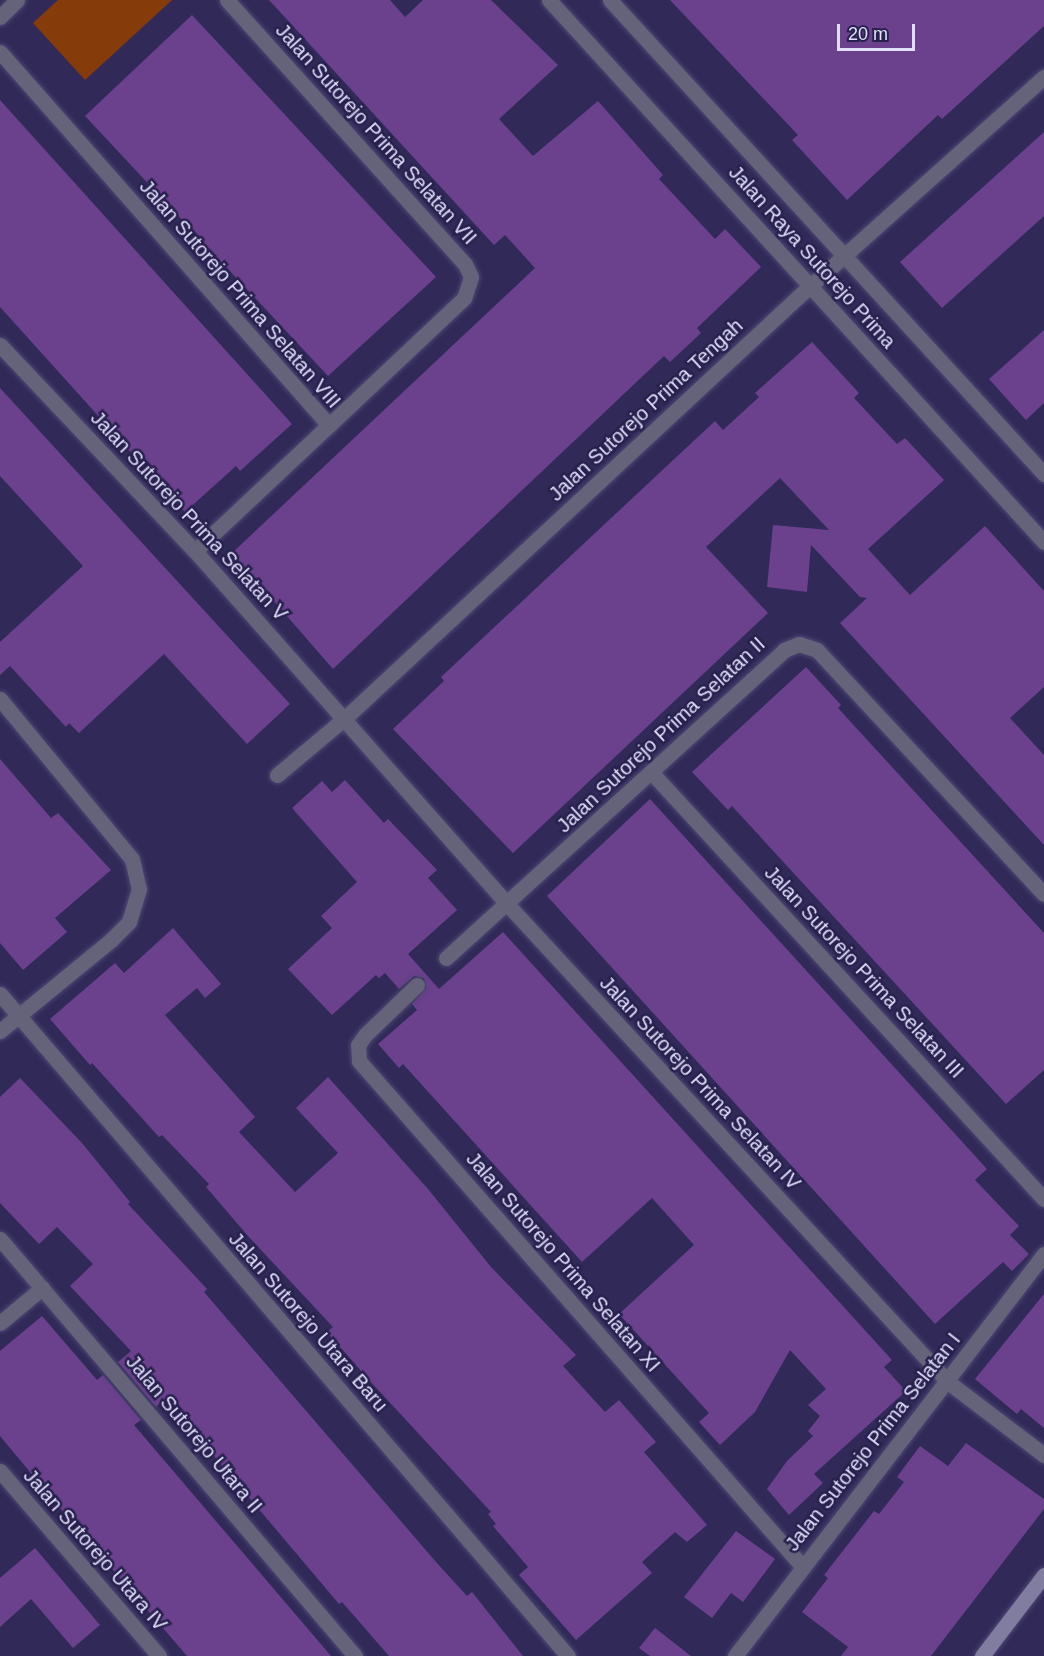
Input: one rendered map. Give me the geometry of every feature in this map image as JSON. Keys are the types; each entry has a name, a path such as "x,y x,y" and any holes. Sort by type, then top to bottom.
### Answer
{"main road":[{"path":"982,1656 1044,1575"}],"street":[{"path":"0,17 17,0"},
{"name":"Jalan Sutorejo Prima Selatan VII","path":"226,0 465,264 471,277 464,298 329,425"},
{"name":"Jalan Raya Sutorejo Prima","path":"549,0 1044,542"},
{"name":"Jalan Raya Sutorejo Prima","path":"610,0 848,256 1044,474"},
{"name":"Jalan Sutorejo Prima Selatan VIII","path":"0,52 329,425 195,551"},
{"name":"Jalan Sutorejo Prima Tengah","path":"277,775 345,718 810,286 848,256 1044,77"},
{"name":"Jalan Sutorejo Prima Selatan V","path":"0,345 195,551 345,718"},
{"name":"Jalan Sutorejo Prima Selatan II","path":"508,905 784,650 798,644 810,646 1044,894"},
{"path":"0,699 132,859 139,889 129,922 0,1031"},
{"name":"Jalan Sutorejo Prima Selatan IV","path":"345,718 508,905 948,1382 1044,1455"},
{"name":"Jalan Sutorejo Prima Selatan III","path":"652,773 1044,1199"},
{"path":"446,958 508,905"},
{"name":"Jalan Sutorejo Prima Selatan XI","path":"417,985 365,1035 358,1045 359,1061 802,1566"},
{"name":"Jalan Sutorejo Utara Baru","path":"0,994 568,1656"},
{"name":"Jalan Sutorejo Utara II","path":"0,1239 355,1656"},
{"name":"Jalan Sutorejo Prima Selatan I","path":"735,1656 802,1566 948,1382 1044,1254"},
{"path":"0,1323 42,1287"},
{"name":"Jalan Sutorejo Utara IV","path":"0,1471 159,1656"}],"shaded area":[{"path":"58,0 172,0 85,80 33,23"}],"building":[{"path":"269,0 390,0 405,17 423,0 491,0 558,65 499,119 533,156 598,101 663,175 659,179 715,239 725,229 761,267 697,328 701,333 670,362 664,356 333,669 232,553 535,268 505,235 494,245"},
{"path":"670,0 1044,0 1044,26 942,119 938,115 847,200 792,140 798,135"},
{"path":"192,15 436,277 328,376 85,116"},
{"path":"0,100 292,424 240,471 236,466 185,512 0,307"},
{"path":"1044,132 1044,216 942,308 900,262"},
{"path":"1044,330 1044,403 1026,420 989,379"},
{"path":"812,342 859,393 854,398 897,444 905,438 944,480 868,549 910,595 985,526 1044,591 1044,687 1010,718 1044,755 1044,845 840,623 867,598 860,597 811,545 807,592 767,587 773,525 829,530 780,478 706,547 768,613 513,853 393,729 444,681 441,677 715,421 723,430 759,397 755,393"},
{"path":"0,388 290,704 247,744 164,654 79,733 69,723 66,727 10,666 0,675 0,642 83,566 0,476"},
{"path":"806,667 841,705 838,708 1044,933 1044,1070 1006,1104 732,806 728,810 692,772"},
{"path":"0,759 51,818 58,813 111,870 55,918 67,932 23,970 0,943"},
{"path":"345,780 384,823 388,819 437,870 428,878 457,910 408,954 439,989 503,932 892,1360 884,1367 906,1391 814,1474 823,1483 789,1515 767,1489 787,1461 813,1436 808,1431 820,1416 808,1405 826,1389 790,1350 755,1412 720,1445 699,1422 709,1413 619,1314 694,1245 652,1198 582,1262 403,1064 399,1068 378,1044 417,1010 412,1004 426,988 424,978 414,976 399,989 385,973 379,978 376,975 332,1015 288,969 332,928 321,916 357,882 292,808 322,781 332,792"},
{"path":"650,799 987,1169 975,1180 1019,1226 1010,1235 1029,1254 1012,1271 1003,1262 935,1324 547,896"},
{"path":"173,928 221,984 205,998 197,988 165,1015 255,1117 239,1132 295,1192 338,1153 296,1108 328,1077 428,1189 491,1267 576,1355 563,1366 605,1412 619,1400 656,1442 644,1452 707,1525 687,1542 675,1532 642,1562 652,1573 576,1640 519,1575 528,1567 493,1526 496,1524 488,1514 491,1512 327,1332 333,1327 248,1236 206,1187 209,1184 162,1135 159,1137 92,1063 90,1065 50,1019 115,963 124,973"},
{"path":"20,1078 82,1143 130,1202 128,1204 207,1289 204,1292 436,1562 467,1596 472,1592 523,1656 389,1656 342,1602 339,1604 203,1443 201,1445 162,1401 156,1407 118,1362 131,1351 70,1286 93,1264 57,1227 39,1244 0,1203 0,1097"},
{"path":"1044,1294 1044,1428 1021,1409 1017,1414 975,1379"},
{"path":"42,1316 97,1380 103,1375 141,1420 134,1425 331,1656 187,1656 65,1514 0,1436 0,1351"},
{"path":"966,1443 1044,1499 1044,1509 931,1656 841,1656 848,1647 802,1612 828,1578 824,1575 874,1511 879,1514 904,1482 897,1477 920,1446 948,1466"},
{"path":"736,1531 775,1559 743,1602 731,1593 712,1618 684,1597"},
{"path":"35,1548 100,1625 73,1648 31,1599 0,1627 0,1578"},
{"path":"655,1628 691,1656 650,1656 639,1648"}]}
